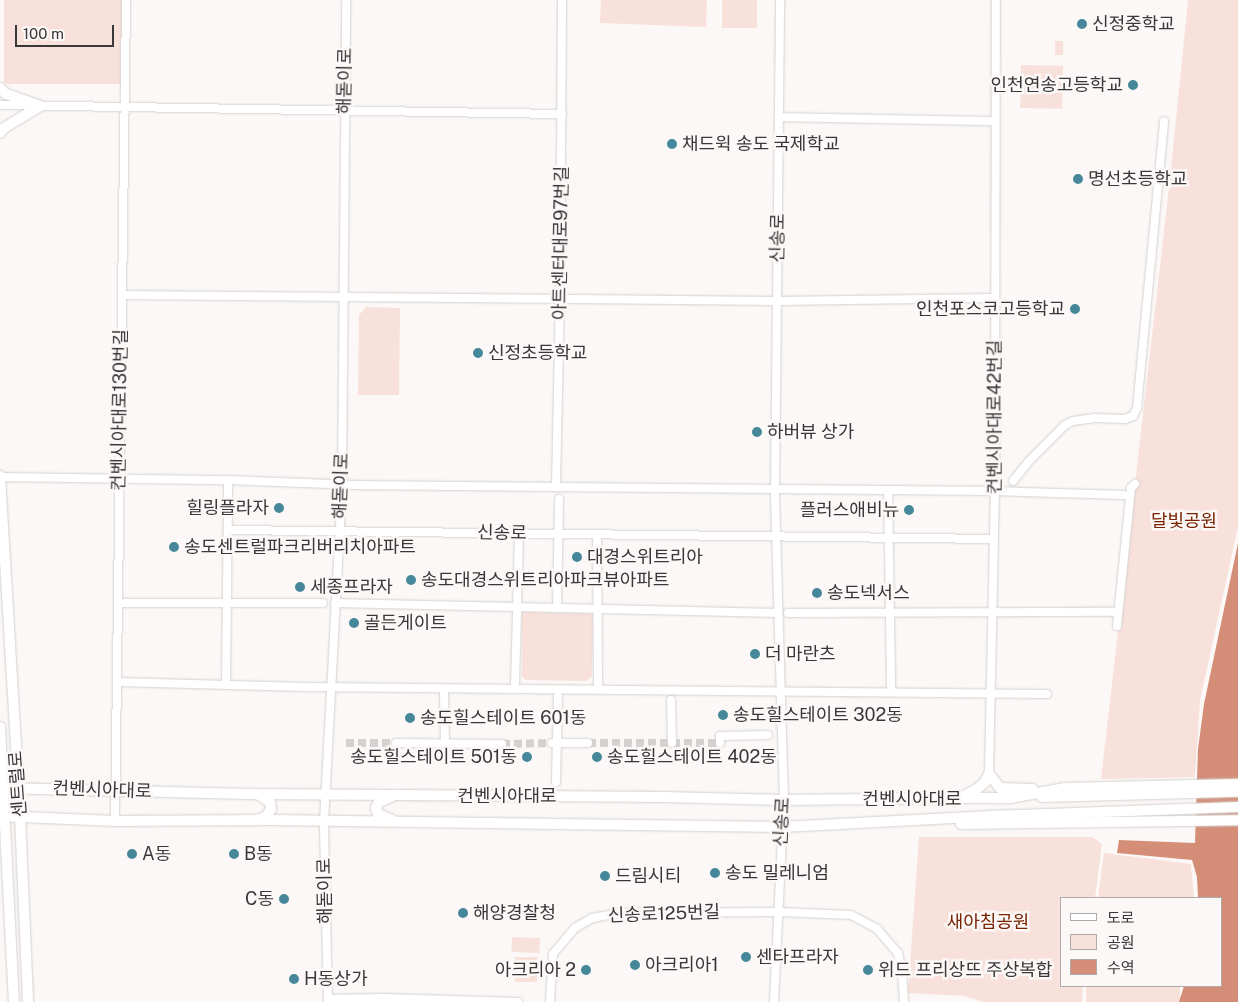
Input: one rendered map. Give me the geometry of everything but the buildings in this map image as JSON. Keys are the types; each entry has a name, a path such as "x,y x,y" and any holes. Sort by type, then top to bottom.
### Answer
{"main road":[{"path":"0,88 6,94 40,106"},
{"path":"0,133 4,128 40,106"},
{"name":"센트럴로","path":"0,477 20,816 28,1002"},
{"name":"센트럴로","path":"0,727 2,816 14,1002"},
{"path":"989,774 994,782 1004,789 1065,788"},
{"path":"959,799 977,789 985,782 989,774"},
{"path":"1192,789 1238,784"},
{"name":"컨벤시아대로","path":"2,788 250,794 784,800 1011,798 1099,792 1192,789"},
{"name":"컨벤시아대로","path":"1011,798 1065,788 1099,792"},
{"path":"1192,789 1238,792"},
{"path":"250,794 266,798 271,805 266,816 252,820"},
{"path":"398,822 378,814 376,806 385,798 400,795"},
{"name":"컨벤시아대로","path":"2,816 116,821 252,820 782,827 1098,816 1193,808 1238,807"},
{"name":"컨벤시아대로","path":"1098,816 1238,820"}],"street":[{"name":"컨벤시아대로130번길","path":"116,821 126,0"},
{"name":"해돋이로","path":"328,1001 324,821 342,485 346,0"},
{"name":"아트센터대로97번길","path":"556,486 560,298 562,0"},
{"name":"신송로","path":"774,1002 784,800 775,489 780,0"},
{"name":"컨벤시아대로42번길","path":"989,774 995,491 996,0"},
{"path":"0,105 562,114"},
{"path":"779,117 995,121"},
{"path":"1013,481 1029,461 1065,425 1073,420 1095,418 1125,419 1133,416 1137,408 1164,121"},
{"path":"122,295 777,301 994,298"},
{"path":"0,477 228,480 342,485 995,491 1124,495"},
{"path":"226,685 228,480"},
{"path":"1117,626 1131,488 1135,484"},
{"path":"888,490 891,692"},
{"path":"557,608 559,499"},
{"name":"신송로","path":"228,530 339,530 597,536 776,536"},
{"path":"515,687 519,533"},
{"path":"597,536 598,689"},
{"path":"776,536 994,539"},
{"path":"118,603 323,603"},
{"path":"335,603 778,613"},
{"path":"788,613 1118,612"},
{"path":"117,682 331,687 515,687 1047,694"},
{"path":"444,694 445,744"},
{"path":"556,782 558,696"},
{"path":"672,700 672,743"},
{"path":"720,743 720,736 768,735"},
{"path":"396,743 502,744"},
{"path":"552,744 588,743"},
{"path":"779,912 851,915 877,929 898,954 902,972 904,1002"},
{"name":"신송로125번길","path":"550,1002 553,954 575,928 592,918 620,913 779,912"},
{"path":"328,1001 518,1002"}],"green space":[{"path":"4,0 123,0 123,84 4,84"},
{"path":"601,0 707,0 706,27 600,23"},
{"path":"722,0 757,0 757,28 722,28"},
{"name":"달빛공원","path":"1188,0 1238,0 1238,527 1200,700 1195,777 1101,779 1170,179"},
{"path":"1055,41 1063,41 1063,55 1055,55"},
{"path":"1021,65 1063,66 1062,109 1020,108"},
{"path":"366,307 400,308 399,395 358,395 359,315"},
{"path":"522,612 593,614 592,676 586,681 526,680 522,677"},
{"name":"새아침공원","path":"919,837 1092,837 1102,844 1095,897 1060,897 1060,987 1083,987 1082,1002 983,1002 965,996 908,993"},
{"path":"1104,853 1191,864 1194,897 1098,897"},
{"path":"512,937 540,938 539,953 511,952"},
{"path":"515,957 537,957 537,968 515,968"},
{"path":"515,972 537,972 537,982 515,982"},
{"path":"1086,987 1180,987 1180,1002 1086,1002"}],"water":[{"path":"1238,543 1238,1002 1179,1002 1184,987 1223,987 1223,897 1198,897 1197,877 1192,860 1117,853 1119,840 1195,843 1198,749 1204,704"}],"tunnel":[{"path":"346,743 396,743"},
{"path":"502,744 552,743"},
{"path":"588,743 720,743"}],"place":[{"name":"신정중학교","path":"1082,24"},
{"name":"인천연송고등학교","path":"1133,85"},
{"name":"채드윅 송도 국제학교","path":"672,144"},
{"name":"명선초등학교","path":"1078,179"},
{"name":"인천포스코고등학교","path":"1075,309"},
{"name":"신정초등학교","path":"478,353"},
{"name":"하버뷰 상가","path":"757,432"},
{"name":"힐링플라자","path":"279,508"},
{"name":"플러스애비뉴","path":"909,510"},
{"name":"송도센트럴파크리버리치아파트","path":"174,547"},
{"name":"대경스위트리아","path":"577,557"},
{"name":"송도대경스위트리아파크뷰아파트","path":"411,580"},
{"name":"세종프라자","path":"300,587"},
{"name":"송도넥서스","path":"817,593"},
{"name":"골든게이트","path":"354,623"},
{"name":"더 마란츠","path":"755,654"},
{"name":"송도힐스테이트 302동","path":"723,715"},
{"name":"송도힐스테이트 601동","path":"410,718"},
{"name":"송도힐스테이트 501동","path":"527,757"},
{"name":"송도힐스테이트 402동","path":"597,757"},
{"name":"A동","path":"132,854"},
{"name":"B동","path":"234,854"},
{"name":"송도 밀레니엄","path":"715,873"},
{"name":"드림시티","path":"605,876"},
{"name":"C동","path":"284,899"},
{"name":"해양경찰청","path":"463,913"},
{"name":"센타프라자","path":"746,957"},
{"name":"아크리아1","path":"635,965"},
{"name":"아크리아 2","path":"586,970"},
{"name":"위드 프리상뜨 주상복합","path":"868,970"},
{"name":"H동상가","path":"294,979"}]}
